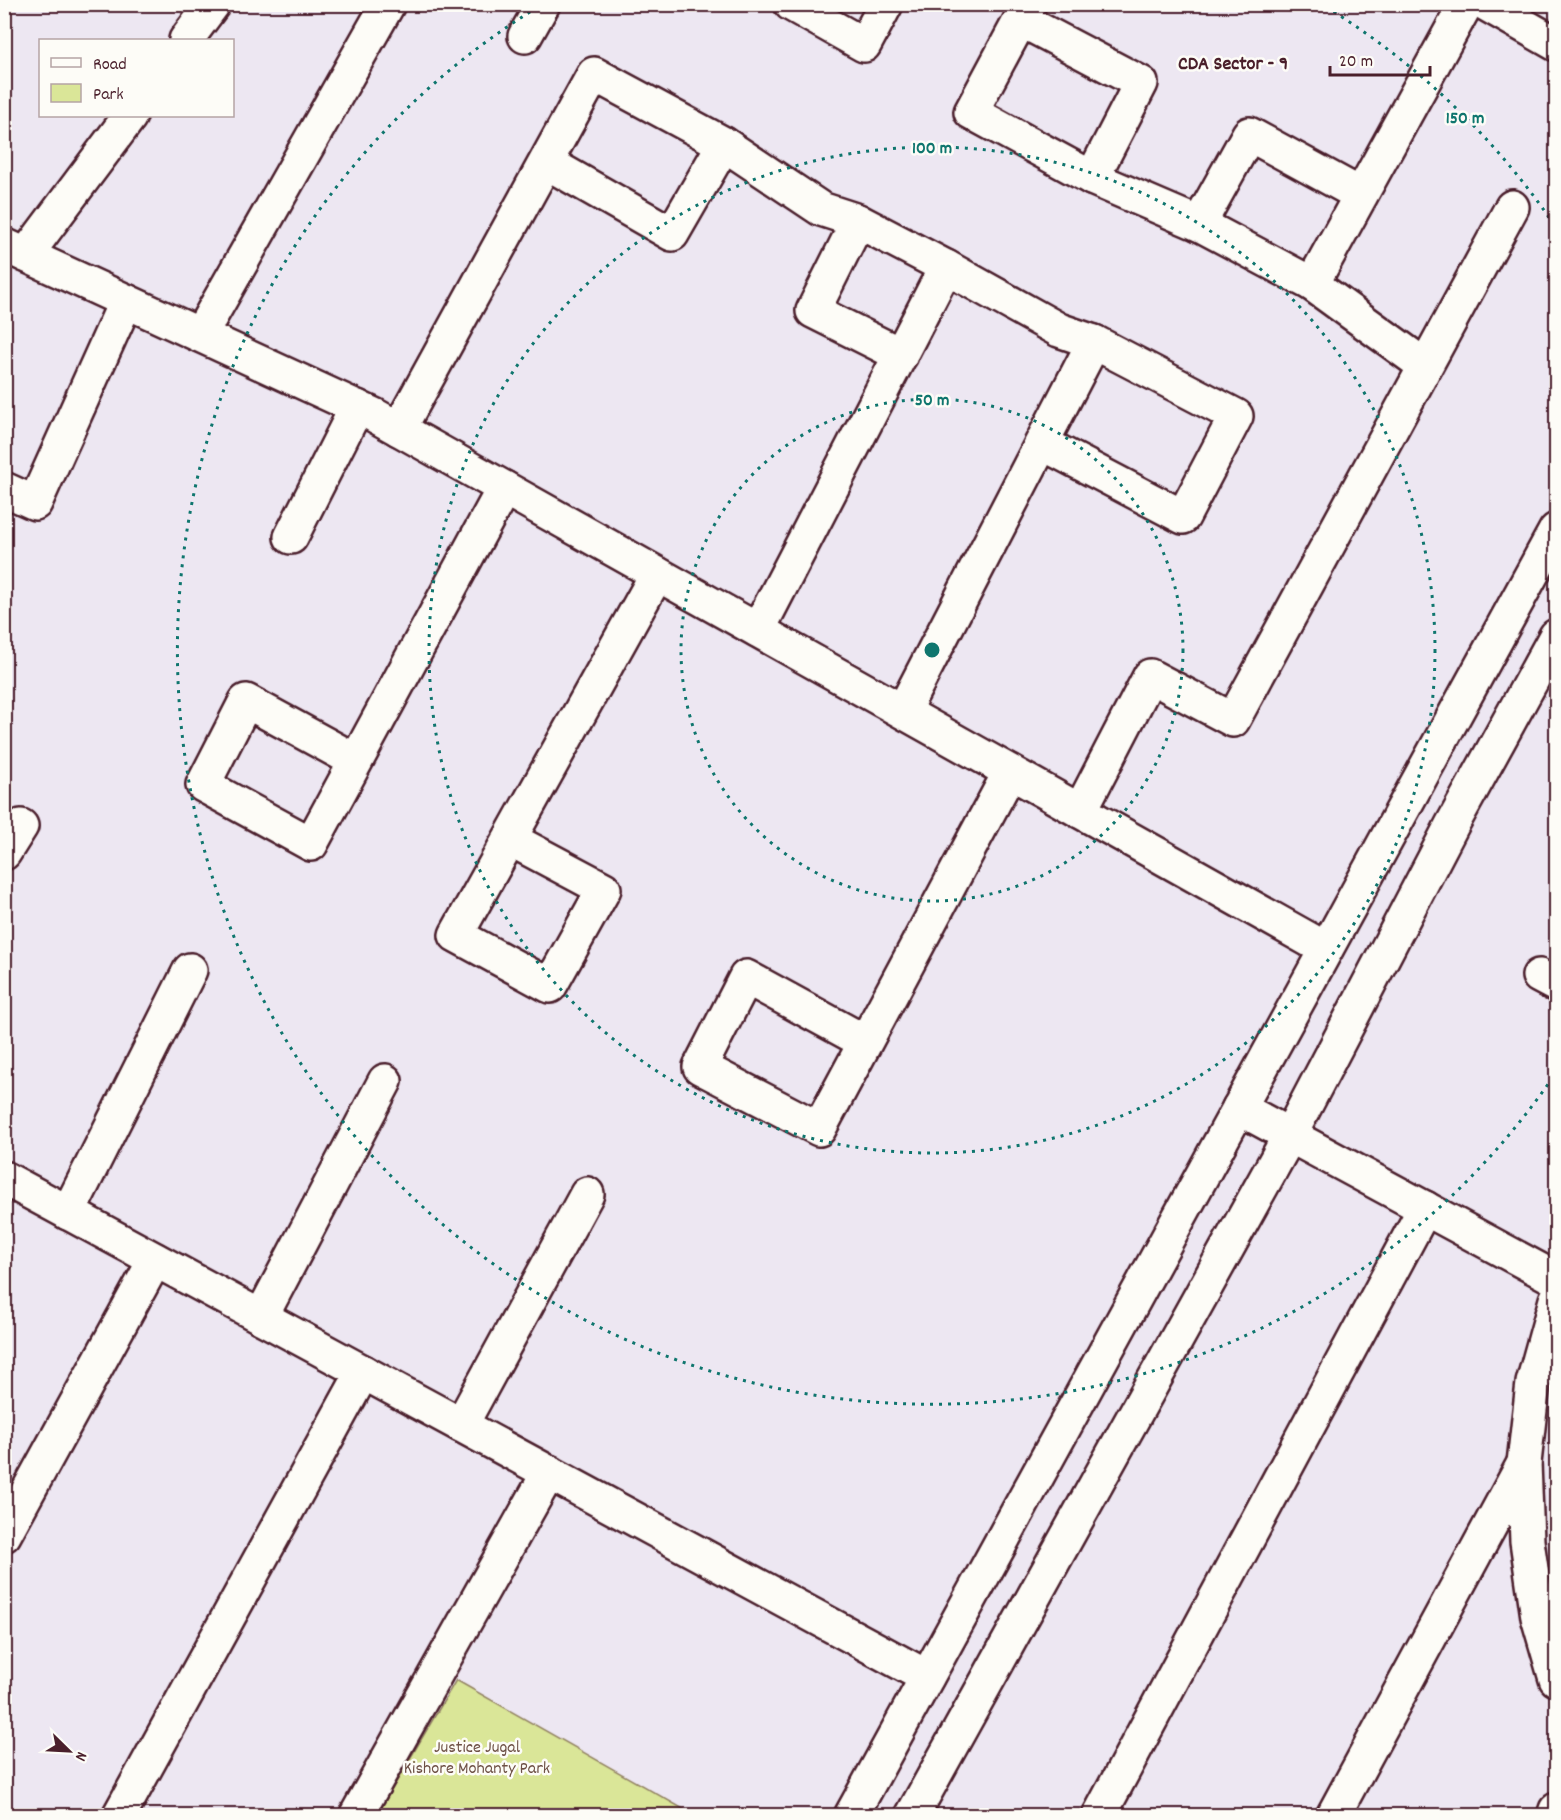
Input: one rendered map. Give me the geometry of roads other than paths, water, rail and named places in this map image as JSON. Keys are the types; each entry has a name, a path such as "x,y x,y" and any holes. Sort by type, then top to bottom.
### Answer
{"street":[{"path":"187,39 213,4"},
{"path":"200,335 388,4"},
{"path":"525,36 543,4"},
{"path":"791,4 864,45 886,4"},
{"path":"1312,284 1466,4"},
{"path":"1486,4 1557,44"},
{"path":"1092,178 1141,83 1025,12 971,112 1092,178 1199,224 1312,284 1425,366"},
{"path":"399,429 594,74 724,144 821,209 858,221 1059,330 1094,342 1236,416 1183,517 1042,442"},
{"path":"129,117 15,250 357,407 399,429 1326,949"},
{"path":"1199,224 1249,134 1361,195"},
{"path":"546,162 672,234 724,144"},
{"path":"1080,811 1150,676 1233,720 1512,207"},
{"path":"858,221 813,311 901,355"},
{"path":"758,630 946,267"},
{"path":"4,489 35,503 126,301"},
{"path":"903,711 1094,342"},
{"path":"291,537 357,407"},
{"path":"356,760 246,701 203,785 311,844 504,488"},
{"path":"851,1815 1557,530"},
{"path":"510,839 604,889 550,986 456,935 657,574"},
{"path":"912,1815 1290,1135 1447,835 1557,636"},
{"path":"865,1042 746,977 700,1067 819,1129 1010,772"},
{"path":"68,1213 190,970"},
{"path":"261,1317 385,1081"},
{"path":"1239,1108 1557,1279"},
{"path":"4,1178 927,1677"},
{"path":"461,1425 587,1194"},
{"path":"1099,1815 1425,1208"},
{"path":"4,1535 155,1260"},
{"path":"1557,1300 1533,1383 1524,1463 1527,1541 1538,1617 1557,1679"},
{"path":"119,1815 363,1372"},
{"path":"1333,1815 1524,1463"},
{"path":"356,1815 549,1472"},
{"path":"1554,1815 1557,1810"}],"district":[{"name":"CDA Sector - 9","path":"1233,65"}],"park label":[{"name":"Justice Jugal Kishore Mohanty Park","path":"477,1758"}]}
